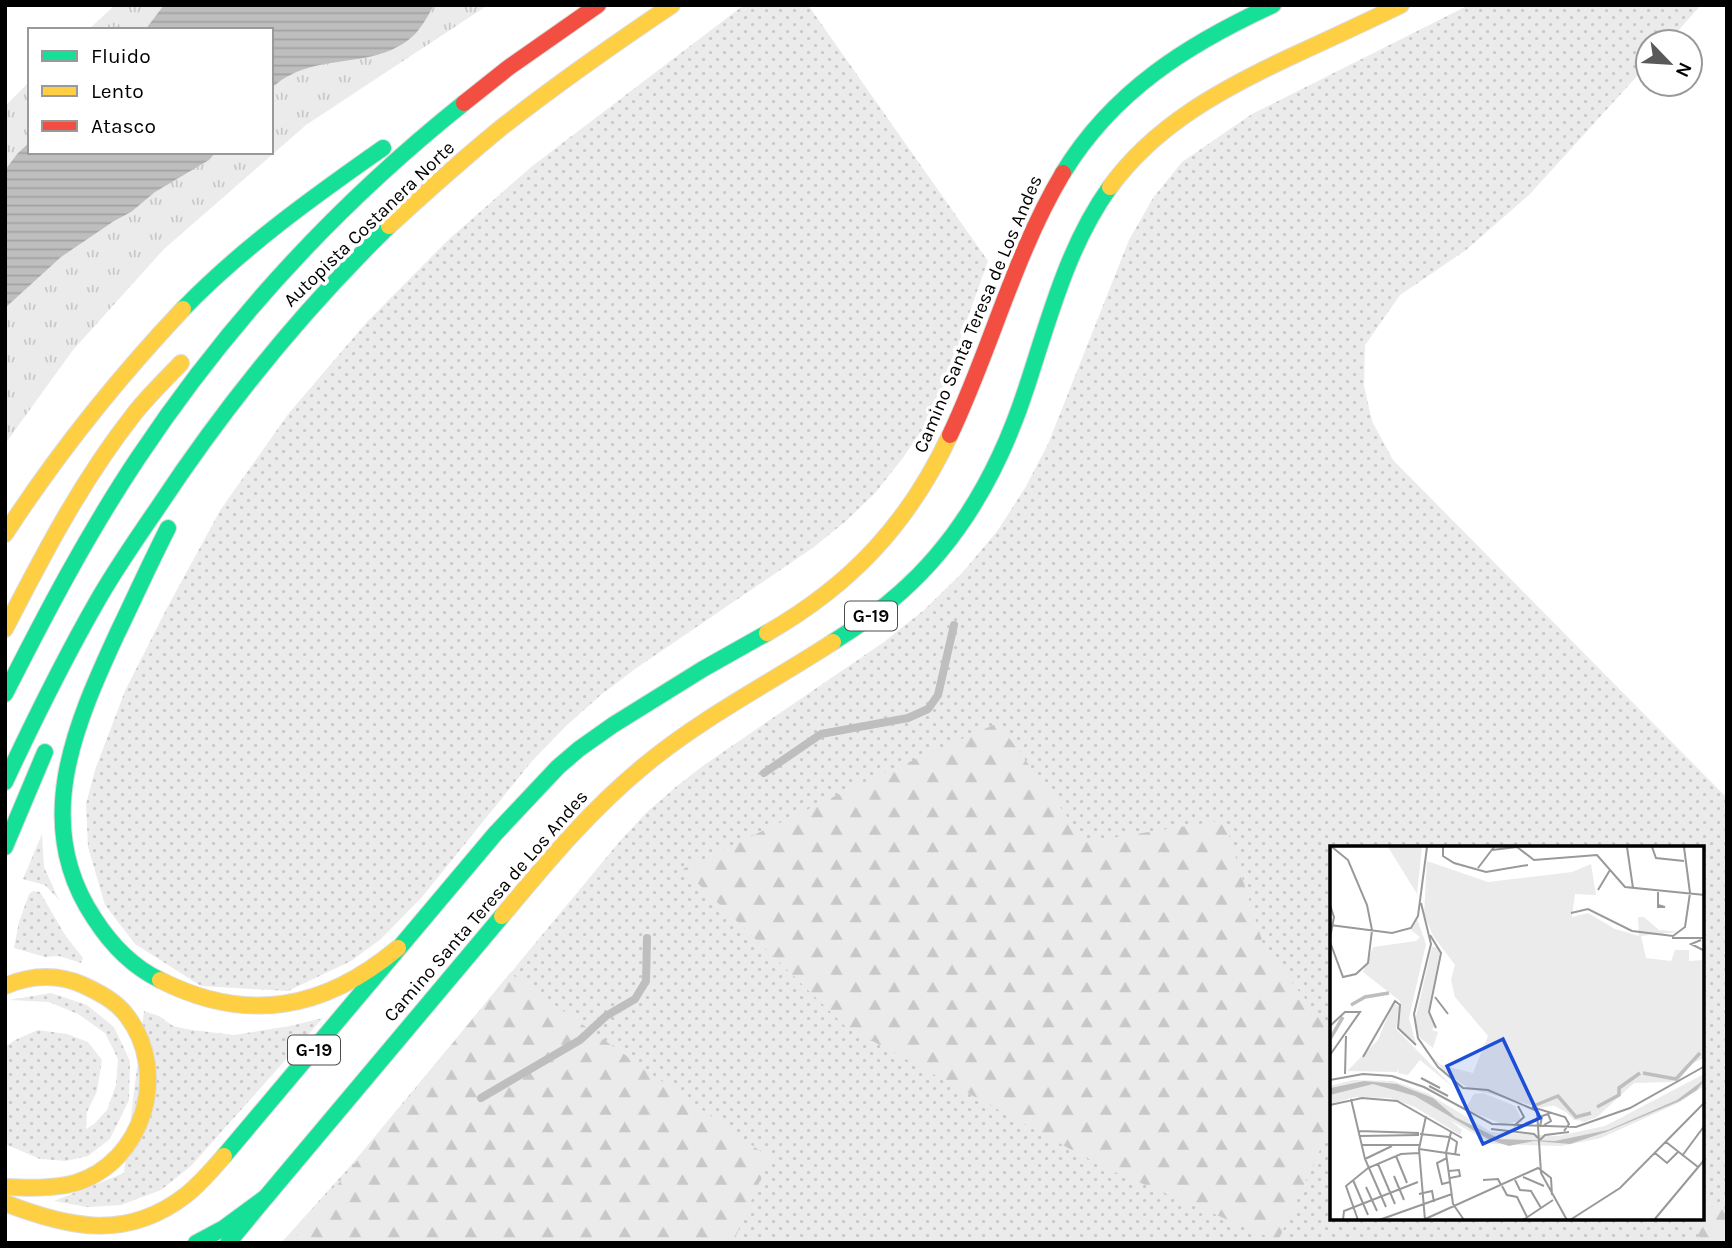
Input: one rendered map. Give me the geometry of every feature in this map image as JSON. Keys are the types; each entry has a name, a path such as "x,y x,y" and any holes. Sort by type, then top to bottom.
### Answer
{"main road":[{"name":"Autopista Costanera Norte","path":"5,694 44,616 105,509 177,403 214,353 254,306 309,246 432,130 500,74 598,5"},
{"name":"Autopista Costanera Norte","path":"5,782 60,670 105,589 219,418 290,330 334,281 443,178 560,83 672,5"},
{"name":"Camino Santa Teresa de Los Andes","path":"5,1203 74,1226 108,1227 136,1222 178,1201 230,1151 398,948 523,802 561,764 591,738 770,631 844,580 875,550 919,495 953,434 1033,231 1053,190 1073,158 1115,106 1160,67 1214,34 1273,5"},
{"name":"Camino Santa Teresa de Los Andes","path":"197,1243 224,1228 266,1196 570,835 607,798 646,764 722,710 820,651 873,615 897,596 939,552 991,476 1067,269 1101,199 1136,156 1188,111 1241,80 1401,5"},
{"path":"5,534 66,444 108,392 178,313 206,286 312,198 399,136 500,74"},
{"path":"5,629 66,514 135,412 195,350 254,306"},
{"path":"183,498 219,418"},
{"path":"172,519 90,694 68,762 63,792 65,845 76,887 86,907 113,943 147,973 185,993 227,1005 271,1005 314,997 358,978 379,965 398,948"},
{"path":"78,669 105,589"},
{"path":"5,847 50,741"},
{"path":"5,986 30,978 49,977 81,983 106,995 129,1018 142,1042 149,1069 148,1100 138,1130 107,1167 92,1176 63,1186 5,1187"},
{"path":"228,1241 266,1196"}],"green space":[{"path":"115,5 488,5 306,125 273,154 273,28 90,28"},
{"path":"744,5 808,5 988,261 940,395 924,427 876,492 846,521 814,547 635,669 566,726 532,761 422,897 381,939 351,961 288,991 201,986 135,944 105,905 88,847 86,804 95,770 125,691 221,509 289,413 366,323 447,241 531,167"},
{"path":"1469,5 1701,5 1680,28 1634,28 1634,79 1529,195 1466,250 1400,295 1365,345 1364,386 1372,421 1393,460 1727,798 1727,1243 281,1243 352,1164 647,812 704,765 884,642 924,610 963,572 998,530 1025,488 1048,444 1129,240 1153,198 1182,162 1252,114"},
{"path":"28,83 28,154 273,154 164,249 73,350 5,444 5,106"},
{"path":"998,723 1086,842 1224,820 1265,950 1330,1029 1330,1128 1278,1241 1103,1167 845,1026 683,869 875,777"},
{"path":"42,834 44,867 59,900 45,885 23,879"},
{"path":"33,891 40,892 65,935 83,958 81,963 14,948 19,922 29,894"},
{"path":"510,973 770,1158 733,1243 290,1243"},
{"path":"51,993 87,1005 114,1027 130,1061 129,1100 110,1139 88,1156 66,1161 40,1159 5,1144 5,1047 38,1030 67,1034 88,1042 102,1060 97,1091 87,1112 86,1129 107,1110 116,1085 118,1059 105,1033 78,1014 49,1002 9,1000"},
{"path":"144,1011 159,1016 173,1026 234,1035 323,1018 191,1166 161,1190 121,1205 87,1207 54,1201 124,1173"},
{"path":"1704,1204 1727,1210 1727,1243 1702,1243 1692,1220 1704,1220"}],"shaded area":[{"path":"164,5 434,5 416,33 400,45 364,58 306,69 273,88 273,28 147,28"},
{"path":"28,144 28,154 214,154 61,257 5,308 5,170"}],"waterway":[{"path":"764,773 821,734 908,718 928,709 938,695 954,625"},
{"path":"481,1098 580,1040 606,1016 635,999 646,981 647,938"}],"traffic: fast":[{"path":"1063,173 1105,118 1155,73 1211,36 1273,5"},
{"path":"5,694 102,515 172,408 209,360 247,313 329,224 418,141 464,103"},
{"path":"183,309 254,244 383,148"},
{"path":"833,642 885,606 923,571 962,523 978,498 1017,415 1071,258 1095,209 1110,187"},
{"path":"5,782 50,689 99,598 183,471 237,397 295,326 389,226"},
{"path":"160,980 123,954 94,918 75,883 65,847 63,811 66,775 87,704 101,668 168,528"},
{"path":"224,1156 495,834 558,767 613,725 767,633"},
{"path":"5,847 45,752"},
{"path":"196,1243 224,1228 266,1197 502,916"},
{"path":"228,1243 266,1197"}],"traffic: slow":[{"path":"389,226 502,127 586,64 672,5"},
{"path":"1110,187 1148,145 1191,111 1265,69 1401,5"},
{"path":"5,534 45,475 89,418 183,309"},
{"path":"5,629 49,546 97,465 139,407 181,363"},
{"path":"767,633 825,594 875,549 916,496 950,435"},
{"path":"502,916 587,818 645,765 713,716 833,642"},
{"path":"160,980 192,994 223,1002 254,1006 284,1004 313,997 342,985 398,948"},
{"path":"5,986 35,978 64,979 83,985 113,1002 127,1016 140,1038 147,1063 148,1088 143,1113 133,1136 118,1156 99,1172 66,1185 40,1188 5,1187"},
{"path":"5,1203 75,1224 120,1224 164,1210 191,1191 224,1156"}],"traffic: jam":[{"path":"464,103 508,68 598,5"},
{"path":"950,435 1030,236 1063,173"}]}
